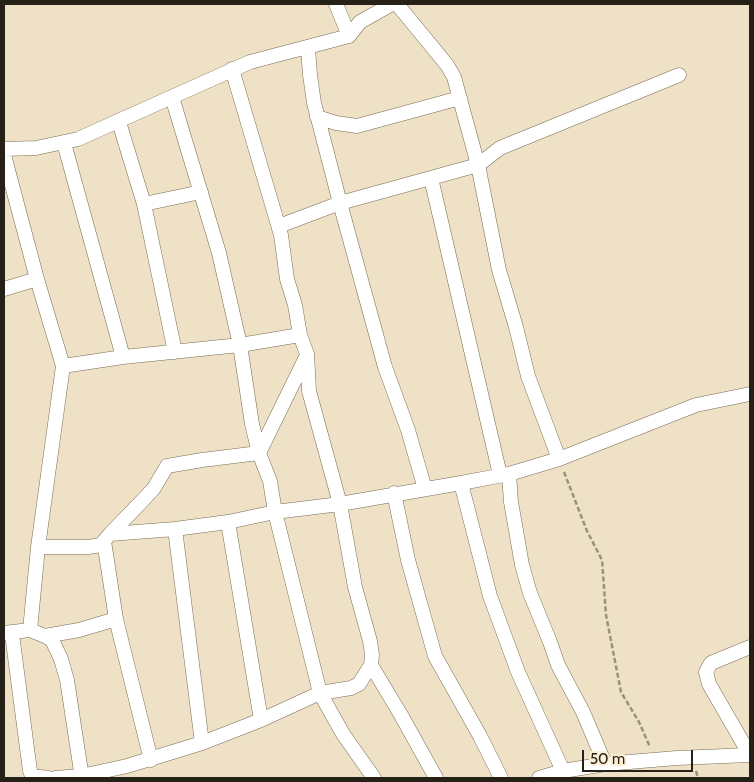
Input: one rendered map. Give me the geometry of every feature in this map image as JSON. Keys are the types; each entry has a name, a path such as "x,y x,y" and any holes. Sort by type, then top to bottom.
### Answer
{"street":[{"path":"336,4 349,36"},
{"path":"4,149 25,150 64,143 119,122 232,69 269,56 308,48 349,36 360,22 392,4"},
{"path":"397,4 447,65 454,77 478,165 500,270 528,376 559,459"},
{"path":"308,48 310,75 318,117 340,203 385,367 408,430 425,489"},
{"path":"55,778 81,777 151,760 202,743 261,720 320,693 350,688 359,684 371,665 370,641 354,587 340,504 310,398 307,354 300,335 295,305 287,278 278,226 232,69"},
{"path":"278,226 340,203 478,165 500,148 679,74"},
{"path":"172,98 219,253 240,345 252,424 259,453 270,481 275,512 320,693 343,734 374,778"},
{"path":"318,117 336,123 357,126 460,98"},
{"path":"119,122 144,204 175,352"},
{"path":"64,143 124,357"},
{"path":"4,155 37,279 63,366 38,547 30,630"},
{"path":"431,178 511,502 522,565 530,593 558,665 583,712 605,764"},
{"path":"144,204 201,192"},
{"path":"4,289 37,279"},
{"path":"63,366 124,357 240,345 300,335"},
{"path":"259,453 307,354"},
{"path":"107,537 228,522 275,512 340,504 504,474 559,459 696,405 750,394"},
{"path":"38,547 88,547 100,544 154,488 167,466 259,453"},
{"path":"461,483 490,596 518,672 563,771"},
{"path":"394,493 408,560 435,656 480,736 501,778"},
{"path":"228,522 261,720"},
{"path":"175,529 202,743"},
{"path":"107,537 116,619 151,760"},
{"path":"46,636 79,630 116,619"},
{"path":"48,778 32,777 8,634 30,630 46,636 55,645 62,659 67,680 81,777"},
{"path":"539,778 563,771 583,773 605,764 750,755 709,684 706,672 711,663 750,646"},
{"path":"371,665 436,778"}],"path":[{"path":"559,459 587,531 602,560 606,615 621,692 640,722 655,760"}]}
